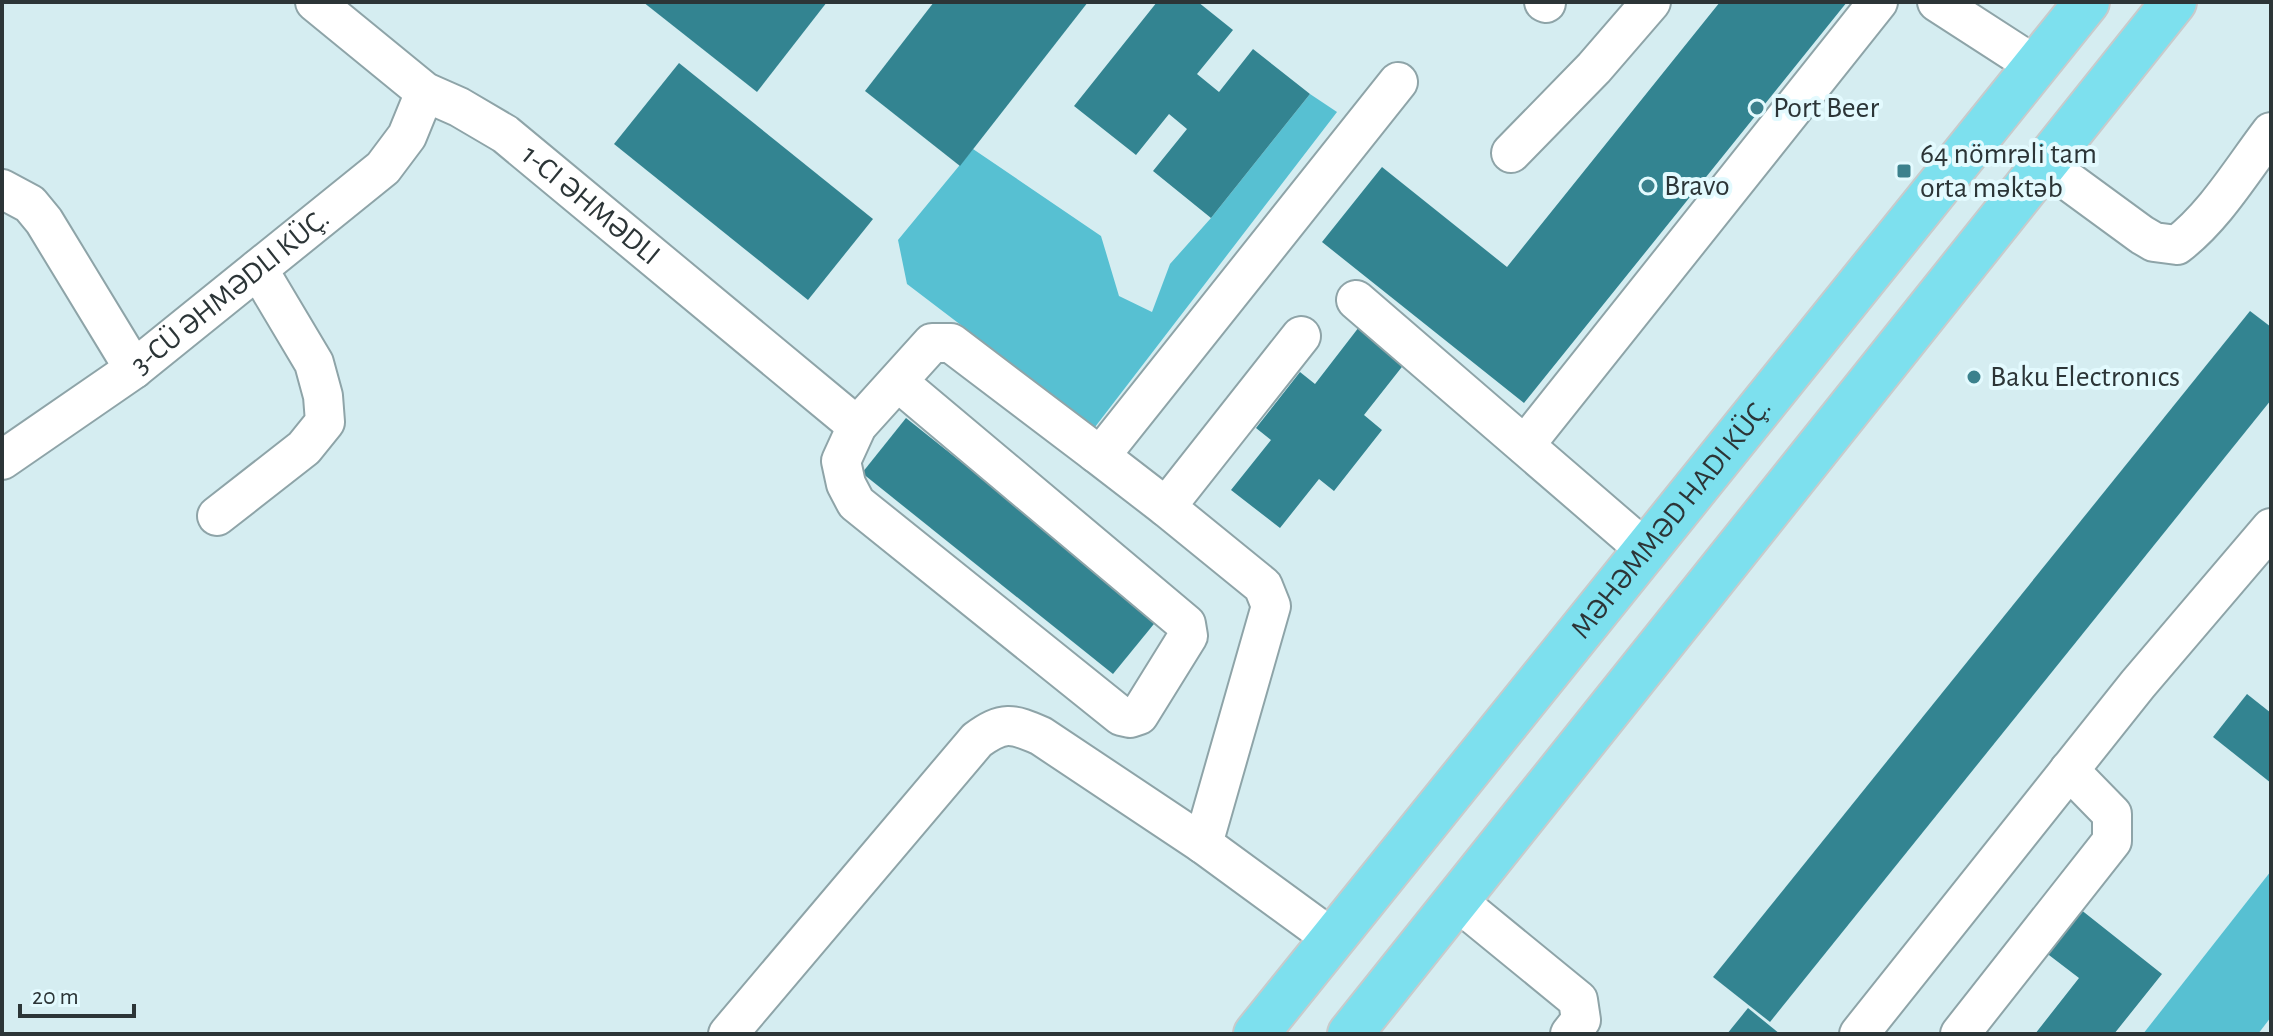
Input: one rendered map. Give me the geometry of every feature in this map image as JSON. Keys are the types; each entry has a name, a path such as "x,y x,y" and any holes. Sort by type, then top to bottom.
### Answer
{"main road":[{"name":"MƏHƏMMƏD HADI KÜÇ.","path":"1256,1034 2087,2"},
{"path":"1350,1034 2174,2"}],"street":[{"name":"1-CI ƏHMƏDLI","path":"315,2 425,92 459,107 505,134 857,426"},
{"path":"1511,153 1594,68 1651,2"},
{"path":"1525,445 1878,2"},
{"path":"1937,2 2036,66"},
{"path":"1096,453 1105,450 1398,82"},
{"name":"3-CÜ ƏHMƏDLI KÜÇ.","path":"2,460 134,369 383,168 407,136 425,92"},
{"path":"2045,164 2142,235 2154,242 2177,245 2223,195 2271,132"},
{"path":"2,189 30,204 44,221 134,369"},
{"path":"217,516 304,448 325,422 323,396 314,363 258,269"},
{"path":"1356,300 1647,551"},
{"path":"1166,507 1301,336"},
{"path":"898,382 1186,624 1188,636 1139,715 1130,718 1121,716 856,503 846,484 841,461 857,426 921,352 932,343 951,343 1166,507 1263,586 1271,606 1203,844"},
{"path":"1859,1034 2138,684 2271,528"},
{"path":"728,1034 977,740 994,727 1016,725 1041,736 1203,844 1333,939"},
{"path":"1960,1034 2112,841 2112,814 2069,770"},
{"path":"1457,901 1578,1000 1581,1020 1570,1034"}],"shaded area":[{"path":"1310,94 1337,112 1095,427 907,284 898,240 973,149 1101,236 1119,296 1152,312 1170,264 1211,218"},
{"path":"2271,871 2271,1017 2258,1034 2143,1034"}],"building":[{"path":"643,2 827,2 757,92"},
{"path":"934,2 1088,2 960,166 865,91"},
{"path":"1157,2 1198,2 1233,30 1197,74 1219,92 1253,49 1310,94 1211,218 1153,171 1187,129 1169,114 1136,155 1074,106"},
{"path":"1720,2 1847,2 1524,403 1322,242 1382,167 1507,267"},
{"path":"679,63 873,219 808,300 614,144"},
{"path":"2250,311 2271,327 2271,400 1770,1022 1713,977"},
{"path":"1359,327 1405,363 1364,415 1382,430 1334,491 1319,479 1280,528 1231,490 1271,440 1256,428 1300,372 1315,384"},
{"path":"906,418 1158,619 1113,674 862,473"},
{"path":"2247,694 2271,713 2271,783 2213,737"},
{"path":"2080,909 2162,974 2114,1034 2035,1034 2079,978 2045,952"},
{"path":"1748,1008 1780,1034 1727,1034"}],"place":[{"name":"Port Beer","path":"1757,108"},
{"name":"64 nömrəli tam orta məktəb","path":"1904,171"},
{"name":"Bravo","path":"1648,186"},
{"name":"Baku Electronıcs","path":"1974,377"}]}
